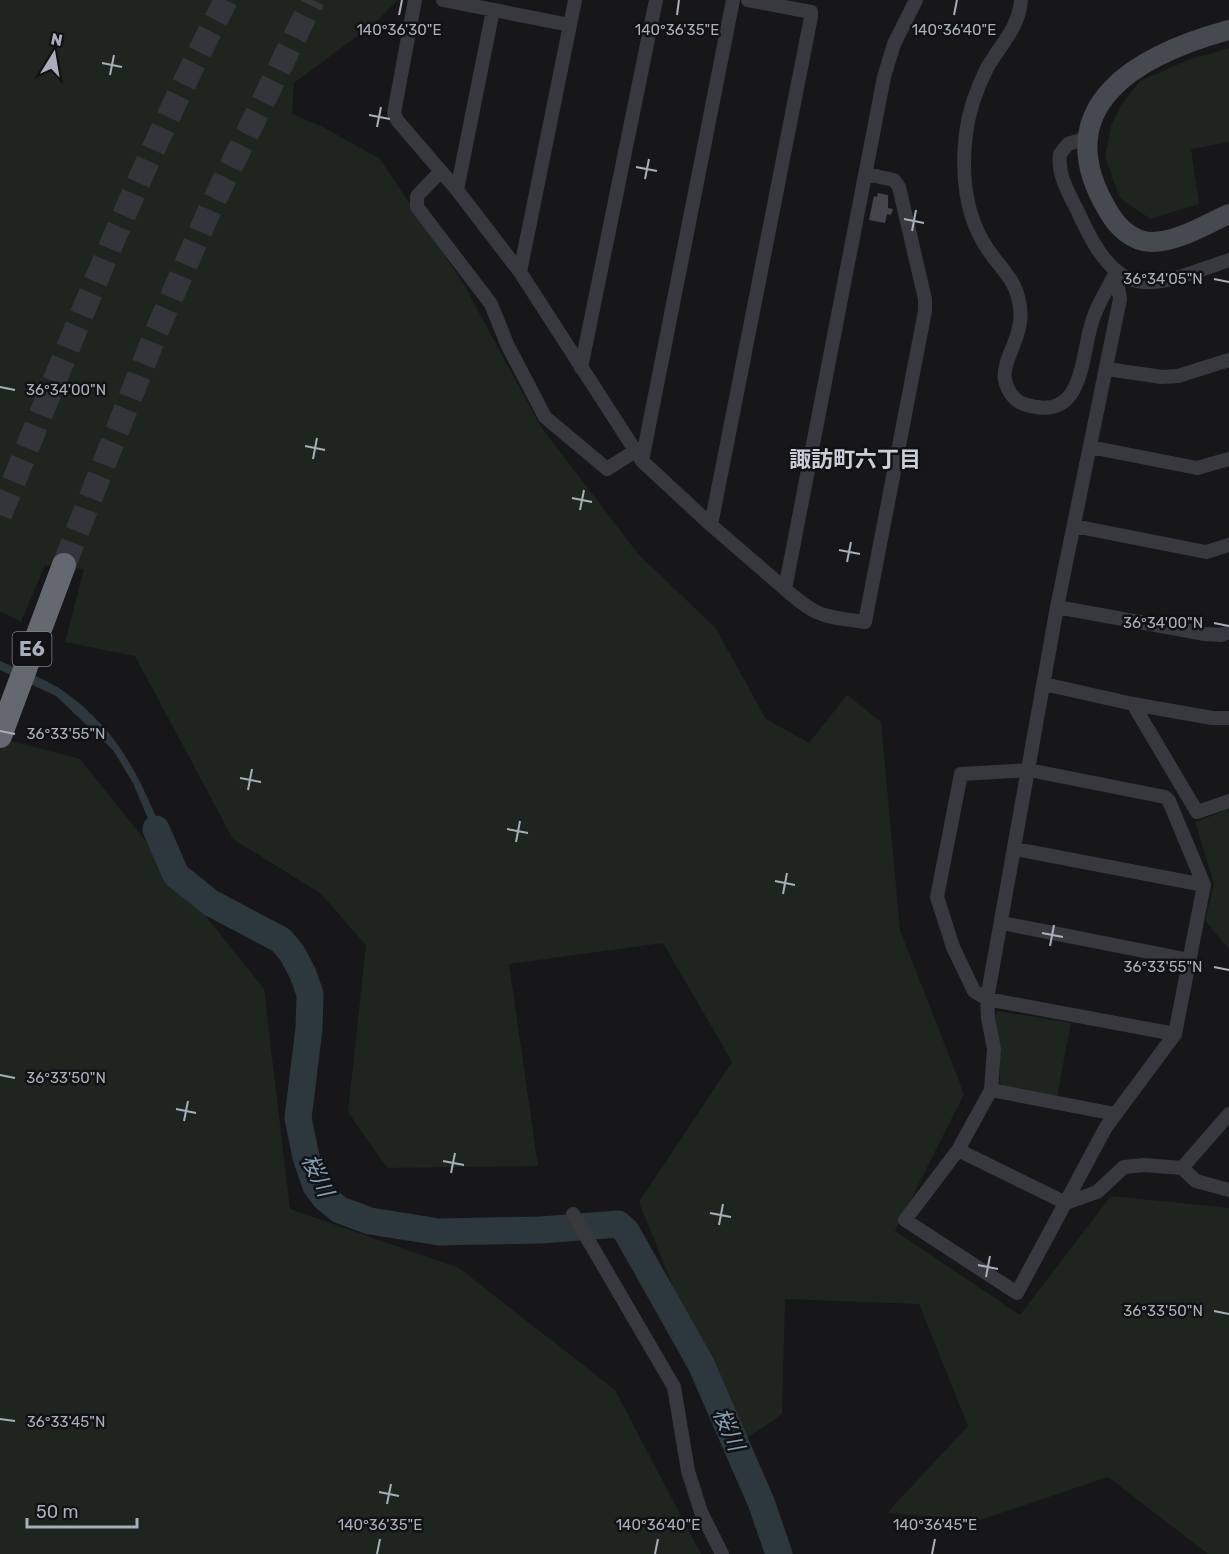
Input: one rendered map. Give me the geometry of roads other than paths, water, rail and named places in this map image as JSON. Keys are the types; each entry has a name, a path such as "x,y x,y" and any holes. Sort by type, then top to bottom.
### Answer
{"highway":[{"name":"E6","path":"3,729 62,571"}],"street":[{"path":"415,0 394,113 520,272 638,456 711,525 810,611 821,616 865,622 925,311 925,298 899,187 894,180 866,174"},
{"path":"443,0 570,25"},
{"path":"520,272 574,0"},
{"path":"581,368 656,0"},
{"path":"638,456 733,0"},
{"path":"711,525 811,17 811,12 748,0"},
{"path":"785,589 884,76 894,44 916,0"},
{"path":"1021,0 1018,20 988,67 976,91 966,131 964,159 966,192 973,223 1018,294 1021,324 1004,378 1008,390 1019,403 1048,408 1063,402 1072,392 1078,381 1091,323 1116,273"},
{"path":"457,190 494,10"},
{"path":"1229,30 1171,48 1125,76 1104,97 1095,112 1087,138 1093,182 1100,198 1124,232 1136,239 1152,242 1169,240 1229,214"},
{"path":"1087,138 1068,144 1060,154 1061,175 1085,227 1116,273 1120,299 1057,607 1044,684 1029,770 1002,923 987,999 994,1049 991,1090 958,1150 905,1220 1017,1293 1115,1114 1175,1034 1204,885 1165,796 1029,770 961,774 937,897 953,947 974,992 987,999 1175,1034"},
{"path":"441,171 417,196 417,207 491,304 507,344 545,417 607,470 638,456"},
{"path":"1116,273 1139,283 1154,283 1229,260"},
{"path":"1107,369 1162,377 1178,376 1229,360"},
{"path":"1090,447 1197,468 1229,459"},
{"path":"1074,526 1206,552 1229,545"},
{"path":"1057,607 1205,634 1221,635 1229,632"},
{"path":"1044,684 1133,704 1212,718 1229,718"},
{"path":"1133,704 1197,812 1229,801"},
{"path":"1015,849 1204,885"},
{"path":"1002,923 1190,960"},
{"path":"991,1090 1115,1114"},
{"path":"1182,1168 1229,1114"},
{"path":"958,1150 1065,1203 1097,1192 1124,1167 1144,1165 1182,1168 1196,1181 1229,1190"},
{"path":"573,1214 674,1387 688,1471 701,1512 722,1554"}],"waterway":[{"name":"桜川","path":"156,829 176,875 211,903 281,940 292,953 303,974 310,994 309,1029 298,1118 306,1157 316,1186 325,1198 340,1210 370,1221 439,1232 541,1230 618,1224 626,1231 701,1364 761,1502 779,1554"}],"tunnel":[{"path":"0,515 135,190 226,0"},
{"path":"64,565 155,335 211,207 313,0"}],"district":[{"name":"諏訪町六丁目","path":"855,459"}]}
